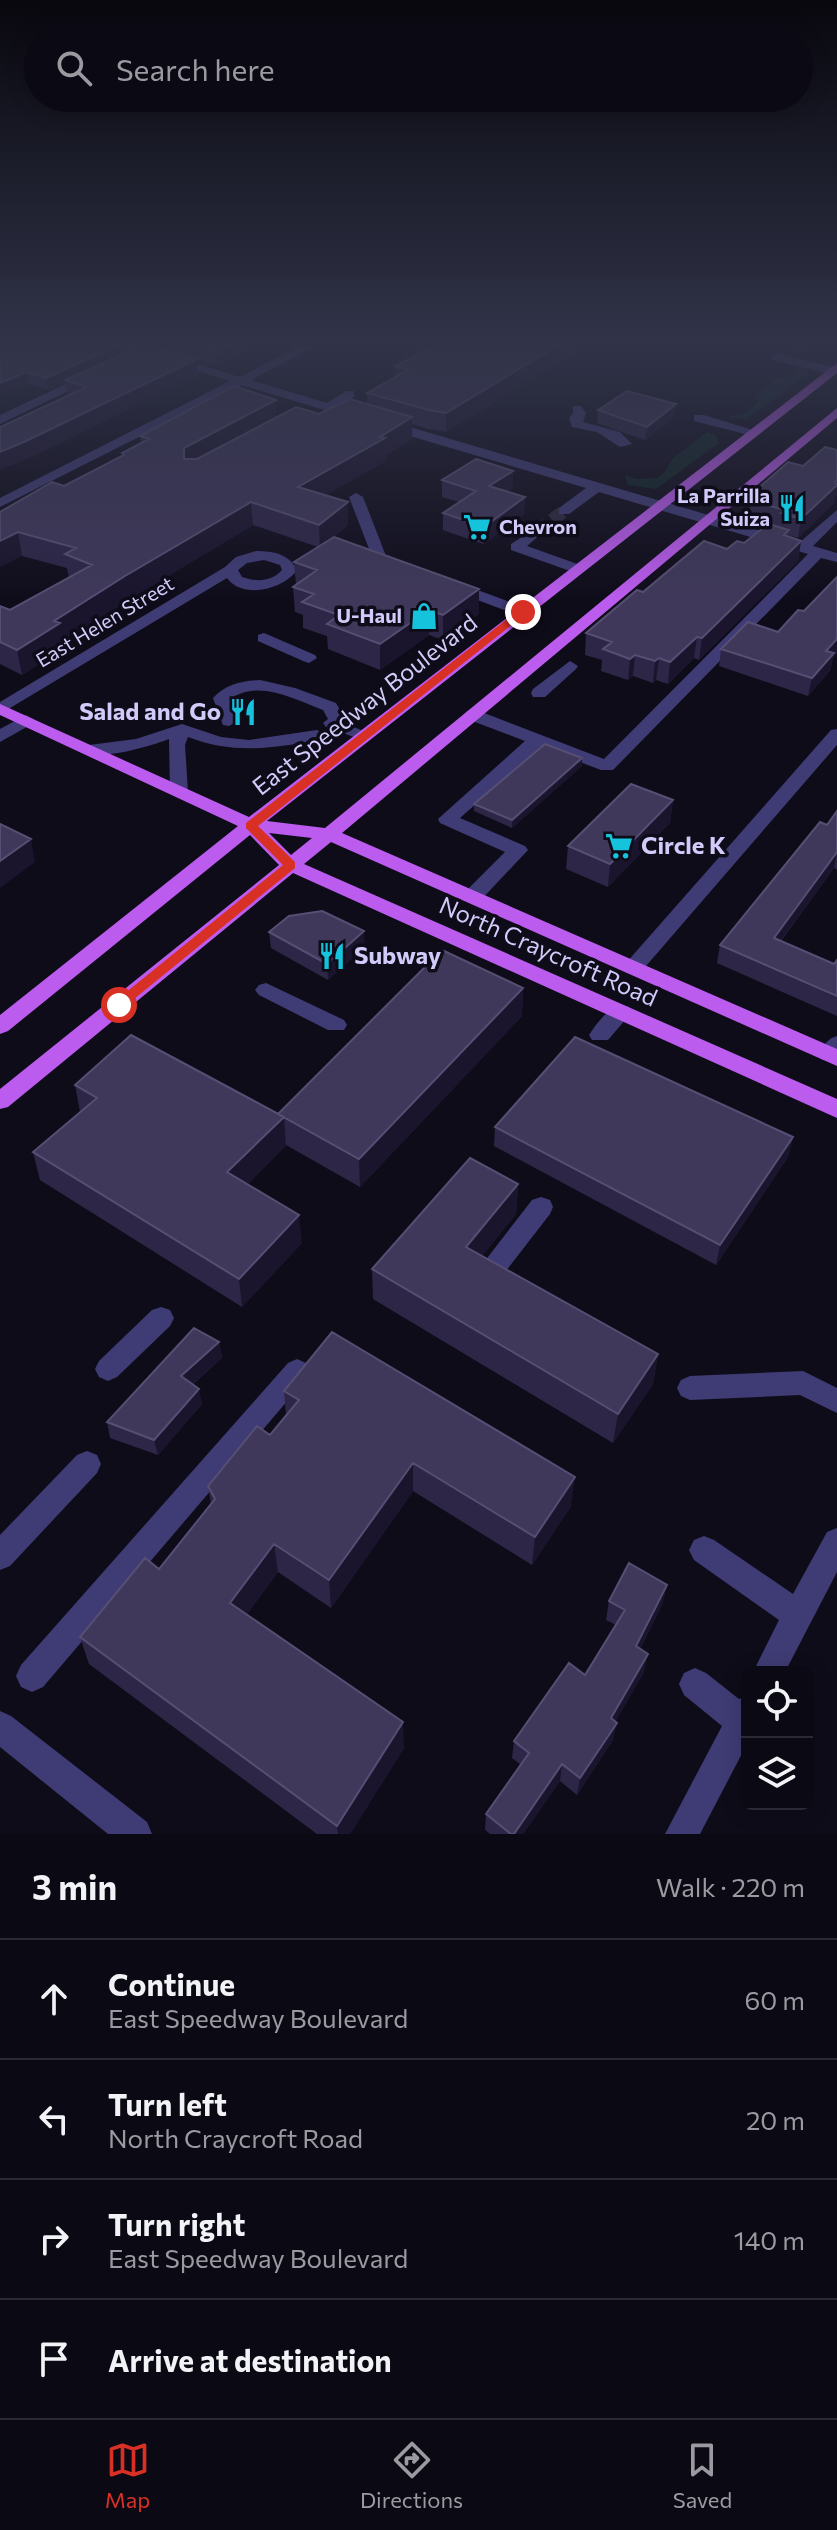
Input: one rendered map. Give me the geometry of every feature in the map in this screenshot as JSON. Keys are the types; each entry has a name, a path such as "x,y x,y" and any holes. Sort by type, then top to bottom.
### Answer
{"main road":[{"path":"0,1101 329,834 815,431"},
{"name":"East Speedway Boulevard","path":"2,1020 753,432"},
{"name":"North Craycroft Road","path":"0,709 251,825 329,834 633,968 835,1052"},
{"name":"North Craycroft Road","path":"251,825 290,865 837,1109"}],"street":[{"path":"0,503 142,431"},
{"path":"401,431 662,504 837,558"},
{"path":"601,431 615,435 625,444"},
{"path":"748,431 753,432"},
{"path":"564,511 598,486"},
{"path":"356,497 380,559 408,570"},
{"path":"473,715 607,766 811,550 837,514"},
{"path":"536,532 516,547 578,569"},
{"name":"East Helen Street","path":"0,709 230,570"},
{"path":"437,580 523,612"},
{"path":"264,638 309,658"},
{"path":"539,693 570,666"},
{"path":"234,733 221,698 239,687 263,684 330,707 334,720 365,736"},
{"path":"0,737 26,720"},
{"path":"179,792 176,745 182,729"},
{"path":"89,750 139,744 182,729 216,744 234,733 317,735"},
{"path":"633,968 837,734"},
{"path":"472,897 518,850 447,819 537,740"},
{"path":"266,990 336,1025"},
{"path":"600,1035 621,1012"},
{"path":"490,1273 541,1207"},
{"path":"108,1369 161,1318"},
{"path":"32,1676 297,1371"},
{"path":"690,1388 803,1383 837,1401"},
{"path":"0,1556 87,1464"},
{"path":"771,1666 837,1542"},
{"path":"704,1550 797,1615"},
{"path":"695,1684 741,1715"},
{"path":"682,1834 741,1723"},
{"path":"0,1727 135,1834"}],"green space":[{"path":"707,432 716,435 719,443 656,489 628,485 625,475 636,479 657,478 673,458"}],"building":[{"path":"0,431 48,431 26,441 0,452"},
{"path":"150,431 217,431 184,448 184,459 197,459 251,431 390,431 380,437 385,438 298,487 348,502 319,525 251,502 125,576 54,621 60,623 17,650 0,642 0,606 10,610 92,565 65,554 76,548 18,532 0,541 0,512 52,482 64,486 149,439 140,436"},
{"path":"825,447 837,450 837,485 801,519 781,513 785,510 751,501 758,495 753,493 788,462 803,466"},
{"path":"476,459 513,471 489,486 525,497 484,527 443,513 476,491 442,480"},
{"path":"768,524 789,530 784,535 801,541 702,638 697,637 670,662 635,655 630,659 603,649 612,642 586,633 637,590 643,592 704,541 727,549 737,541 744,543"},
{"path":"334,537 479,589 443,615 429,610 380,644 327,624 339,615 302,602 314,594 293,587 317,570 294,562"},
{"path":"837,577 837,639 826,651 834,653 812,678 721,649 748,622 778,632 798,610 804,611"},
{"path":"545,744 582,758 512,820 474,804"},
{"path":"631,784 673,800 610,864 568,846"},
{"path":"837,811 837,852 774,938 834,964 837,960 837,996 720,945 820,822 827,825"},
{"path":"0,824 31,839 0,861"},
{"path":"322,911 364,931 327,964 269,932 289,916"},
{"path":"442,950 523,988 359,1159 278,1114"},
{"path":"131,1035 284,1117 227,1172 299,1215 239,1279 33,1152 97,1098 75,1085"},
{"path":"575,1037 793,1137 720,1245 495,1127"},
{"path":"470,1158 518,1184 466,1247 658,1354 618,1414 372,1269"},
{"path":"194,1328 219,1342 181,1376 199,1389 154,1440 107,1422"},
{"path":"332,1332 575,1477 535,1537 413,1463 329,1580 274,1544 230,1603 403,1722 337,1826 80,1637 145,1558 159,1569 215,1499 208,1486 257,1426 270,1435 299,1400 284,1391"},
{"path":"629,1563 667,1585 636,1646 648,1654 611,1718 617,1723 580,1778 562,1764 514,1834 511,1834 486,1814 529,1753 514,1741 569,1663 585,1675 625,1610 609,1601"}],"tunnel":[{"path":"536,532 564,511"}],"place":[{"name":"La Parrilla Suiza","path":"792,508"},
{"name":"Chevron","path":"477,527"},
{"name":"U-Haul","path":"424,616"},
{"name":"Salad and Go","path":"243,712"},
{"name":"Circle K","path":"619,846"},
{"name":"Subway","path":"332,956"}],"route":[{"path":"119,1005 290,865 251,825 523,612"}]}
